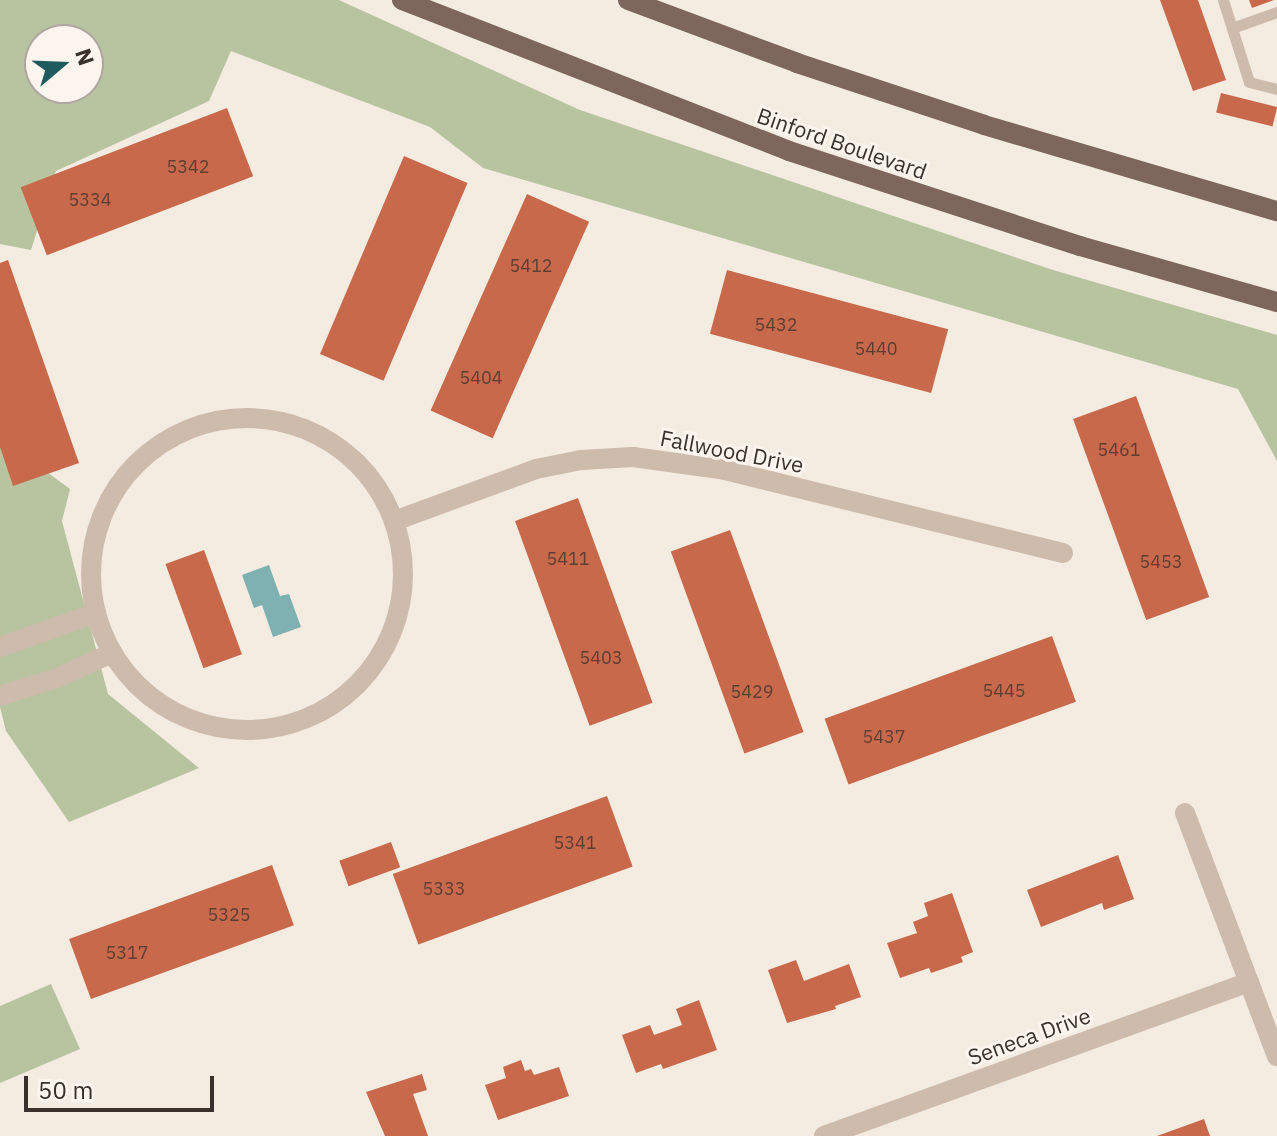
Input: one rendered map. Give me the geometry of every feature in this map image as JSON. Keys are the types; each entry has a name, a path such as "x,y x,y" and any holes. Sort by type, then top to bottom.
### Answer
{"main road":[{"name":"Binford Boulevard","path":"402,0 789,151 1080,246 1277,302"},
{"path":"628,0 797,63 984,125 1277,211"}],"street":[{"path":"261,417 318,434 338,446 364,470 394,521 403,577 391,634 360,682 314,715 279,727 253,730 202,724 178,714 145,693 112,653 96,613 90,575 92,549 108,501 130,469 149,451 196,425 222,418 261,417"},
{"name":"Fallwood Drive","path":"394,521 536,469 592,459 633,457 725,470 1063,553"},
{"path":"0,647 96,613"},
{"path":"0,696 57,678 112,653"},
{"path":"1185,813 1277,1056"},
{"name":"Seneca Drive","path":"824,1136 1249,982"}],"lane":[{"path":"1223,0 1249,82 1277,89"},
{"path":"1232,28 1277,12"}],"green space":[{"path":"0,0 339,0 580,110 1053,270 1277,335 1277,461 1238,389 483,168 430,127 231,51 209,101 56,171 31,250 0,244"},
{"path":"0,347 13,447 70,489 62,521 108,694 199,768 69,822 6,731 0,707"},
{"path":"51,984 80,1049 0,1083 0,1006"}],"water":[{"path":"269,565 280,596 289,594 301,627 273,637 262,605 254,608 242,575"}],"building":[{"path":"1160,0 1198,0 1226,80 1193,91"},
{"path":"1249,0 1274,0 1252,8"},
{"path":"1221,93 1277,107 1272,126 1216,112"},
{"path":"227,108 253,176 47,255 21,187"},
{"path":"404,156 468,183 384,381 320,354"},
{"path":"527,194 589,222 493,438 431,411"},
{"path":"8,260 79,463 13,486 0,447 0,263"},
{"path":"727,270 948,329 931,393 710,334"},
{"path":"1136,396 1209,597 1146,620 1073,419"},
{"path":"578,498 653,703 590,726 515,521"},
{"path":"730,530 804,732 744,754 671,552"},
{"path":"204,550 242,654 203,668 165,564"},
{"path":"1052,636 1076,702 849,785 825,719"},
{"path":"607,796 633,866 418,944 393,874"},
{"path":"391,842 400,867 349,886 339,861"},
{"path":"1118,855 1134,899 1104,910 1102,903 1041,927 1027,890"},
{"path":"272,865 294,925 91,999 69,939"},
{"path":"952,893 973,952 961,957 963,962 931,973 929,968 900,978 887,943 917,933 913,922 928,916 924,903"},
{"path":"796,960 804,981 849,964 861,997 835,1006 836,1009 787,1023 768,970"},
{"path":"699,1000 717,1050 663,1069 661,1064 636,1073 622,1035 650,1025 654,1035 682,1025 676,1009"},
{"path":"521,1060 525,1071 531,1069 534,1075 559,1067 569,1096 498,1120 485,1085 506,1078 503,1067"},
{"path":"422,1074 427,1090 413,1094 428,1136 385,1136 366,1092"},
{"path":"1204,1119 1210,1136 1157,1136"}]}
